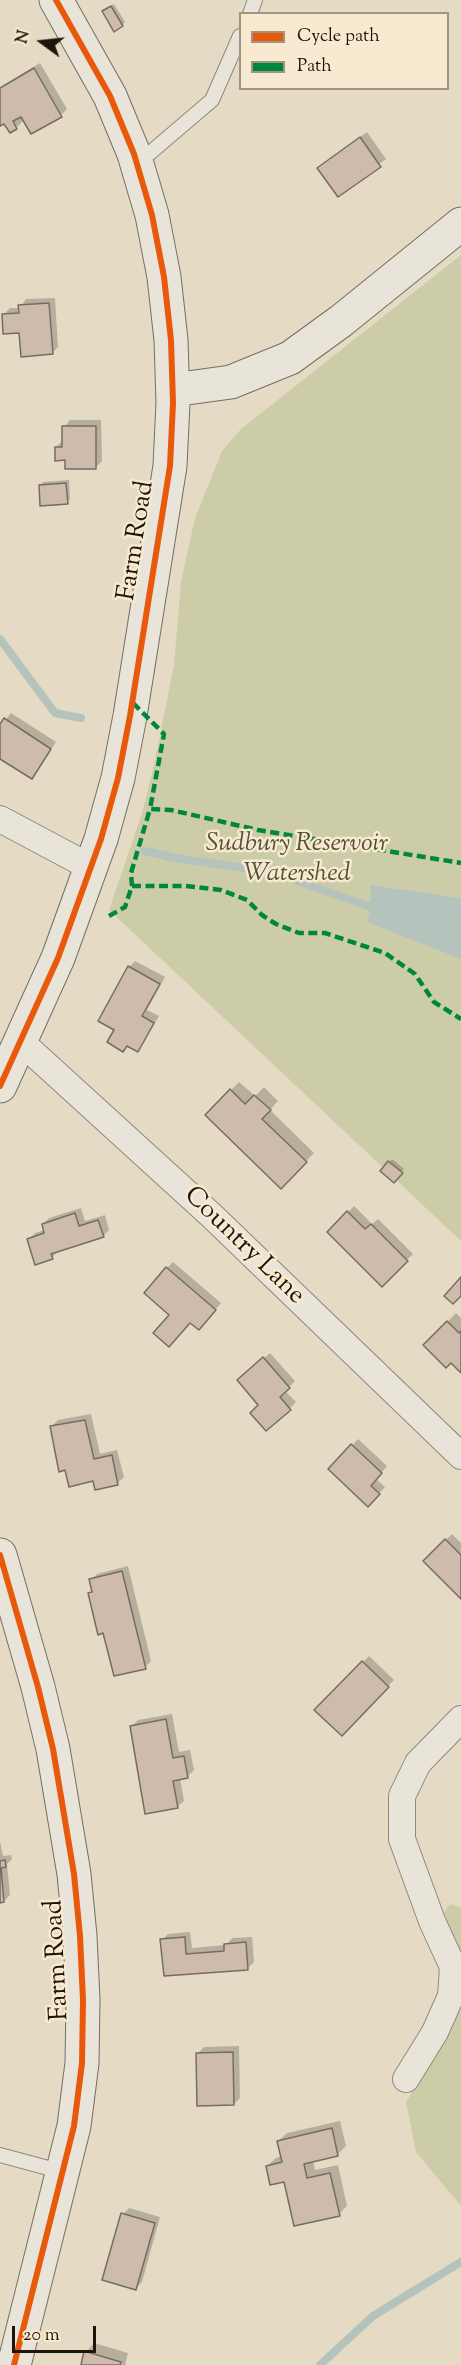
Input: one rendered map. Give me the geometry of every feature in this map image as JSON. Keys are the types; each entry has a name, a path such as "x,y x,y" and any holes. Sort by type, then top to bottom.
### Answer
{"street":[{"name":"Farm Road","path":"0,1086 58,958 92,868 118,778 170,466 173,390 171,340 164,277 152,214 137,165 110,96 56,0"},
{"path":"173,390 231,381 290,358 341,321 461,224"},
{"path":"0,819 92,868"},
{"name":"Country Lane","path":"20,1041 212,1216 461,1456"},
{"name":"Farm Road","path":"0,1555 38,1687 53,1749 74,1874 81,1958 82,2063 74,2126 14,2365"},
{"path":"406,2079 435,2032 451,1996 453,1967 432,1921 402,1839 402,1796 418,1763 461,1719"}],"lane":[{"path":"137,165 212,100 239,38"},
{"path":"0,2155 63,2172"}],"green space":[{"name":"Sudbury Reservoir Watershed","path":"461,255 461,1241 109,910 143,810 155,760 174,665 181,582 195,518 222,451 241,429"},
{"path":"450,1904 461,1908 461,1962 439,1920"},
{"path":"461,2001 461,2206 416,2152 406,2102 451,2029"}],"shaded area":[{"path":"370,885 461,898 461,959 367,922 371,907"}],"building":[{"path":"111,6 123,26 114,32 102,11"},
{"path":"34,68 62,117 31,134 21,117 13,121 17,129 10,133 4,124 0,126 0,88"},
{"path":"360,137 381,167 338,197 317,168"},
{"path":"49,303 53,354 21,357 19,333 3,334 2,314 19,313 18,305"},
{"path":"62,426 96,426 96,469 65,469 65,460 55,461 55,447 62,447"},
{"path":"66,483 68,504 40,506 39,485"},
{"path":"4,718 51,749 32,779 0,759 0,724"},
{"path":"128,966 160,984 142,1016 154,1023 138,1052 127,1046 123,1052 107,1042 114,1030 98,1021"},
{"path":"230,1089 245,1104 254,1095 271,1110 262,1119 307,1162 281,1189 205,1115"},
{"path":"388,1161 403,1173 394,1183 380,1171"},
{"path":"347,1211 365,1229 371,1224 408,1261 382,1287 327,1232"},
{"path":"75,1213 79,1226 98,1220 104,1237 51,1254 53,1259 35,1265 27,1239 44,1233 42,1224"},
{"path":"166,1267 216,1310 199,1330 190,1323 169,1347 153,1333 169,1315 144,1293"},
{"path":"461,1277 461,1296 453,1304 444,1296"},
{"path":"447,1321 459,1333 461,1331 461,1373 451,1363 446,1368 423,1345"},
{"path":"263,1357 290,1388 280,1397 291,1410 266,1431 250,1413 258,1405 237,1380"},
{"path":"85,1420 94,1459 112,1455 118,1485 95,1490 93,1481 69,1487 65,1470 59,1472 50,1426"},
{"path":"351,1444 382,1473 371,1486 380,1494 368,1507 328,1469"},
{"path":"445,1539 461,1555 461,1599 423,1561"},
{"path":"122,1571 146,1669 114,1676 103,1633 98,1635 88,1593 92,1592 89,1579"},
{"path":"362,1661 389,1687 342,1736 314,1710"},
{"path":"166,1719 173,1758 184,1756 188,1778 173,1781 178,1808 145,1814 130,1726"},
{"path":"5,1860 6,1867 1,1868 4,1902 0,1903 0,1861"},
{"path":"185,1937 186,1954 224,1951 224,1944 246,1942 248,1970 164,1976 160,1939"},
{"path":"233,2052 234,2105 197,2106 196,2053"},
{"path":"332,2128 338,2156 304,2164 307,2178 330,2173 340,2216 294,2226 284,2182 270,2185 266,2166 282,2162 277,2141"},
{"path":"121,2213 155,2223 136,2290 102,2280"},
{"path":"84,2351 121,2362 120,2365 81,2365"}],"waterway":[{"path":"0,639 55,713 81,718"},
{"path":"145,851 175,858 272,872 371,907"},
{"path":"320,2365 373,2316 461,2262"}],"marked path":[{"path":"133,703 164,734 150,809"},
{"path":"132,886 131,873 150,809 171,810 258,830 461,863"},
{"path":"109,916 125,907 132,886 186,886 221,890 247,900 262,915 276,924 299,933 325,933 385,953 415,974 434,1002 461,1019"}],"cycle path":[{"path":"0,1086 58,958 101,839 118,778 170,466 173,403 171,340 164,277 152,215 134,154 110,96 56,0"},
{"path":"0,1555 38,1687 53,1749 74,1874 83,2000 82,2063 74,2126 14,2365"}]}
